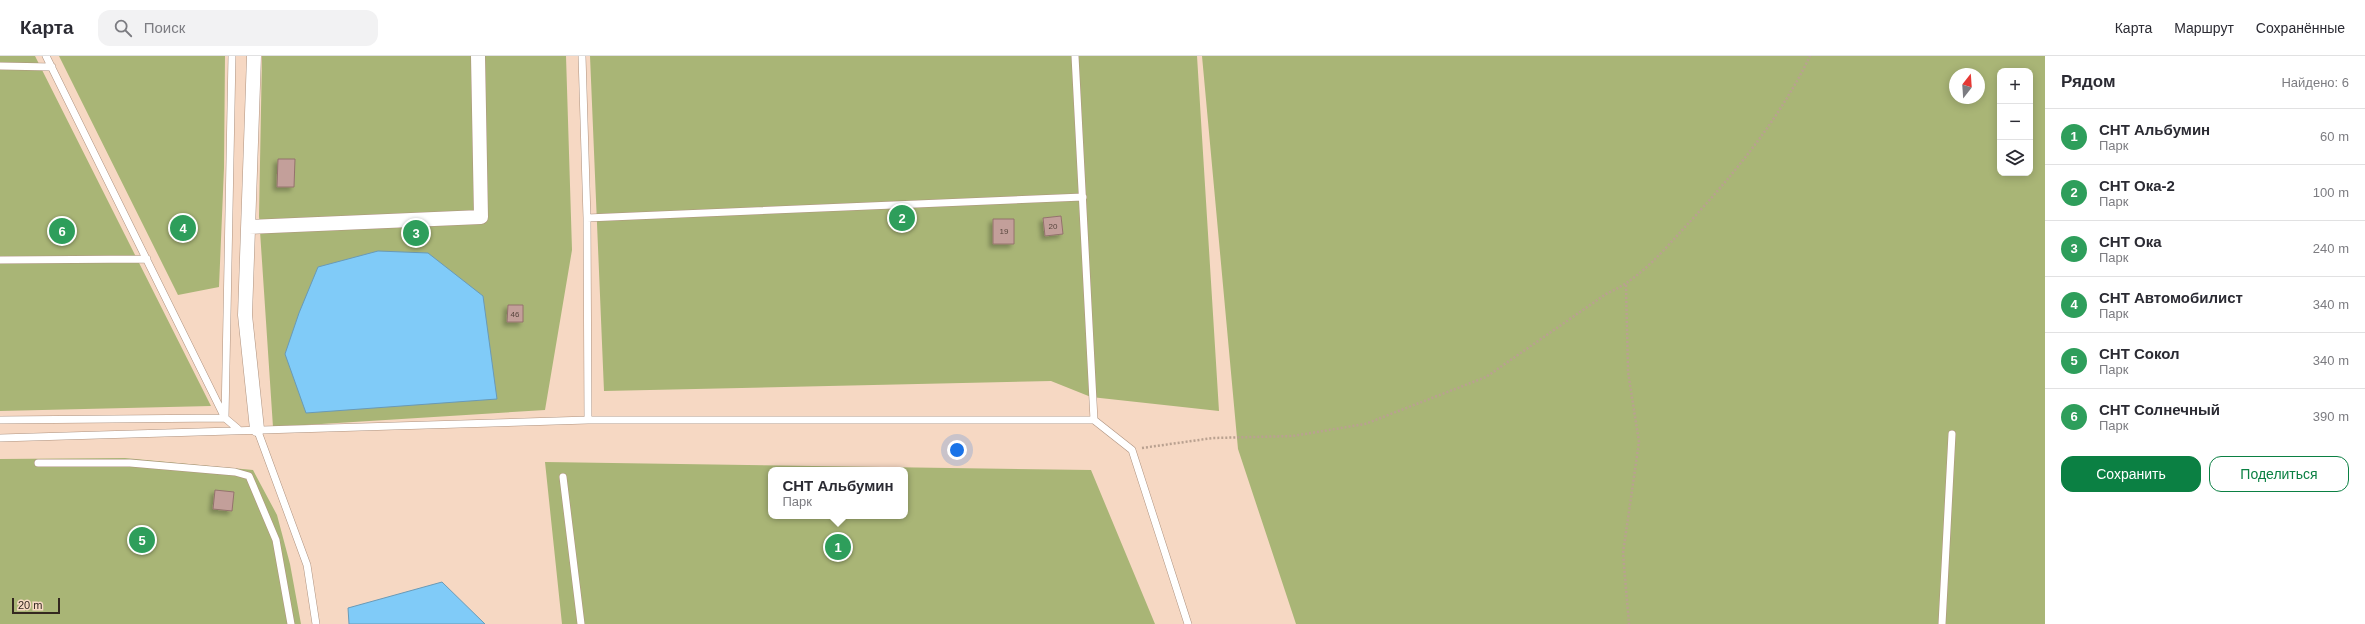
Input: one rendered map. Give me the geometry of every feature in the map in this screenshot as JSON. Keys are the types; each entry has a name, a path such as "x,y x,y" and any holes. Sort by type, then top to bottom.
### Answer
{"street":[{"path":"254,56 245,314 257,429"},
{"path":"249,227 481,217 478,56"}],"lane":[{"path":"46,56 225,418 238,430"},
{"path":"225,418 232,56"},
{"path":"582,56 587,218 588,420"},
{"path":"1075,56 1094,420"},
{"path":"0,66 52,67"},
{"path":"587,218 1083,197"},
{"path":"0,260 147,259"},
{"path":"0,420 225,418"},
{"path":"0,438 588,420 1094,420 1132,450 1188,624"},
{"path":"257,429 307,565 316,624"},
{"path":"1942,624 1952,434"},
{"path":"38,463 130,463 234,472 249,476 276,540 291,624"},
{"path":"563,477 581,624"}],"path":[{"path":"1132,450 1213,438 1294,436 1365,424 1486,377 1606,294 1626,285 1655,259 1724,184 1757,144 1798,82 1810,56"},
{"path":"1626,285 1628,372 1639,442 1623,553 1629,624"}],"green space":[{"path":"0,56 35,56 211,406 0,411"},
{"path":"59,56 225,56 224,168 219,287 178,295"},
{"path":"262,56 566,56 572,250 545,410 273,427 259,216"},
{"path":"590,56 1197,56 1219,411 1091,397 1051,381 604,391"},
{"path":"1202,56 2045,56 2045,624 1296,624 1238,449"},
{"path":"125,458 253,470 277,515 290,564 301,624 0,624 0,459"},
{"path":"545,462 886,467 768,467 768,519 908,519 908,467 1091,470 1155,624 562,624"}],"water":[{"path":"378,251 428,253 483,296 497,399 306,413 285,354 299,313 318,267"},
{"path":"442,582 485,624 349,624 348,608"}],"building":[{"path":"278,159 295,159 294,187 277,187"},
{"path":"1061,216 1063,234 1045,236 1043,218"},
{"path":"993,219 1014,219 1014,244 993,244"},
{"path":"508,305 523,305 523,322 507,322"},
{"path":"215,490 234,492 232,511 213,509"}],"place":[{"name":"СНТ Ока-2","path":"902,218"},
{"name":"СНТ Автомобилист","path":"183,228"},
{"name":"СНТ Солнечный","path":"62,231"},
{"name":"СНТ Ока","path":"416,233"},
{"name":"СНТ Сокол","path":"142,540"},
{"name":"СНТ Альбумин","path":"838,547"}]}
